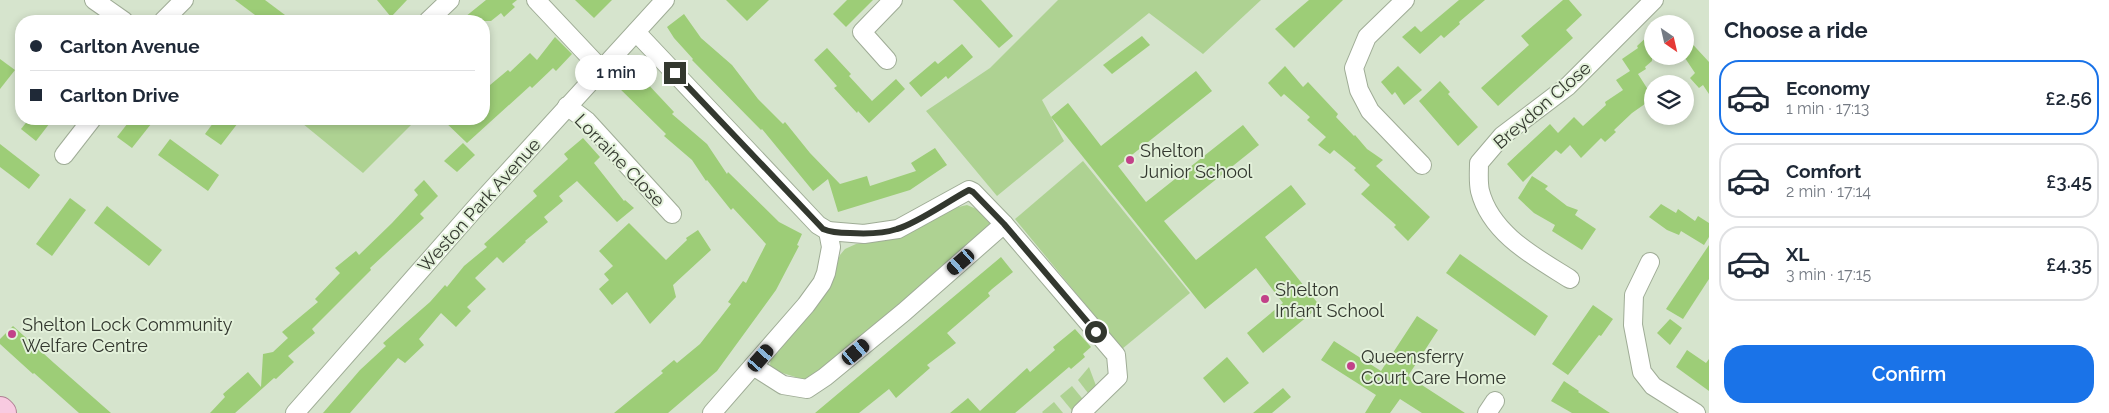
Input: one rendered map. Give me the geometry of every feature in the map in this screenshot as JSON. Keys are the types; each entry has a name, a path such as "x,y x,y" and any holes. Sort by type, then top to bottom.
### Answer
{"street":[{"path":"94,0 115,15"},
{"path":"170,15 184,0"},
{"path":"434,15 450,0"},
{"path":"536,0 601,69"},
{"name":"Weston Park Avenue","path":"296,413 567,106 664,0"},
{"path":"887,60 862,32 893,0"},
{"path":"1405,0 1367,38 1354,68 1359,90 1370,110 1422,165"},
{"name":"Breydon Close","path":"1570,279 1519,247 1490,215 1480,190 1479,163 1502,136 1568,86 1654,0"},
{"path":"636,32 818,225 828,231 864,234 898,229 969,190 973,192 1004,224 1116,355 1118,377 1081,413"},
{"name":"Lorraine Close","path":"567,106 587,121 672,214"},
{"path":"64,155 87,125"},
{"path":"753,366 783,385 807,389 825,377 904,312 1004,224"},
{"path":"712,413 806,305 822,283 831,247 828,231"},
{"path":"1650,262 1634,295 1633,325 1642,372 1653,386 1696,413"}],"green space":[{"path":"1058,0 1261,0 1203,54 1149,13 1042,100 1064,141 997,196 926,111 990,68"},
{"path":"304,125 411,125 363,173"},
{"path":"1083,161 1190,293 1122,349 1015,219"},
{"path":"967,205 979,210 993,226 810,378 805,380 773,370 770,366 771,355 832,276 840,255 845,249 856,244 896,238 950,209"},
{"path":"1089,367 1098,391 1091,397 1078,380"},
{"path":"1072,386 1086,403 1074,413 1060,396"},
{"path":"1054,402 1063,413 1042,412"}],"building":[{"path":"235,0 265,0 285,15 255,15"},
{"path":"377,0 407,0 393,15 389,15"},
{"path":"486,0 517,0 512,4 515,7 504,17 501,13 491,21 490,15 467,15"},
{"path":"575,0 612,0 594,18"},
{"path":"726,0 769,0 747,21"},
{"path":"847,0 873,0 846,27 833,14"},
{"path":"953,0 981,0 1013,36 999,48"},
{"path":"1309,0 1343,0 1294,48 1275,29"},
{"path":"1459,0 1485,0 1459,22 1460,24 1444,38 1441,35 1420,54 1402,37 1415,26 1421,32"},
{"path":"1563,0 1569,0 1582,15 1566,30 1573,38 1498,106 1481,88 1529,45 1521,36"},
{"path":"684,14 701,38 732,65 758,99 783,124 785,122 810,153 840,184 867,176 870,186 916,171 911,163 935,148 947,165 910,190 838,212 828,179 813,191 762,129 692,60 674,38 667,27"},
{"path":"1142,36 1150,45 1112,74 1103,65"},
{"path":"555,37 572,54 556,71 553,68 490,122 490,85 508,70 510,72 530,53 537,60"},
{"path":"1644,39 1644,65 1647,65 1645,67 1646,69 1638,74 1644,83 1644,105 1614,130 1616,132 1605,142 1601,138 1581,158 1570,145 1561,154 1556,150 1523,182 1507,164 1550,124 1558,133 1574,117 1583,126 1606,105 1605,102 1623,90 1616,80 1630,71 1622,59 1638,48 1637,46"},
{"path":"962,44 973,57 948,79 946,76 921,97 909,83 935,61 938,64"},
{"path":"1694,46 1709,62 1709,94 1703,85 1699,88 1694,82 1693,75 1695,73 1690,65 1694,65"},
{"path":"827,48 872,101 896,79 905,89 869,123 834,88 837,86 814,60"},
{"path":"0,59 15,70 0,89"},
{"path":"1285,66 1303,87 1308,82 1338,114 1336,117 1354,136 1367,149 1383,160 1376,166 1430,217 1408,241 1394,227 1396,225 1361,194 1370,185 1354,170 1356,168 1334,150 1330,154 1318,145 1326,137 1307,120 1310,117 1284,94 1281,97 1268,83"},
{"path":"1398,66 1422,90 1404,105 1395,92 1392,95 1381,82"},
{"path":"1196,71 1212,91 1118,166 1146,202 1243,125 1259,145 1164,221 1196,260 1291,185 1306,204 1265,237 1320,306 1263,353 1247,333 1283,303 1256,268 1205,309 1051,117 1068,103 1101,146"},
{"path":"630,72 642,82 644,80 674,112 672,114 707,144 727,174 728,172 779,222 802,234 797,245 799,246 776,290 717,371 668,413 614,413 663,373 661,371 674,360 677,363 700,344 731,304 728,302 743,281 746,283 766,244 733,208 731,210 706,181 692,160 664,136 666,134 615,84"},
{"path":"1440,81 1450,92 1448,94 1478,127 1458,146 1419,101"},
{"path":"24,125 48,125 36,141 21,129"},
{"path":"126,125 150,125 132,148 117,137"},
{"path":"212,125 236,125 221,145 205,134"},
{"path":"448,125 487,125 467,143"},
{"path":"583,138 600,157 594,163 624,201 634,208 617,222 577,181 559,196 563,201 544,217 548,222 503,263 497,257 475,278 486,289 467,307 471,311 456,327 441,313 419,339 424,345 405,363 398,358 350,413 323,413 360,370 386,346 383,343 430,302 445,285 447,287 464,266 487,247 484,244 537,196 533,191 568,159 564,154"},
{"path":"170,139 219,175 208,191 158,155"},
{"path":"463,143 475,155 457,172 444,161"},
{"path":"0,144 40,175 29,189 0,167"},
{"path":"1532,176 1548,186 1545,189 1567,206 1578,210 1575,215 1596,229 1582,250 1552,231 1555,225 1534,213 1518,198"},
{"path":"424,180 438,196 420,214 424,218 370,268 371,270 312,329 315,333 288,356 294,362 235,413 210,413 225,397 223,394 248,372 261,387 263,354 273,352 288,338 282,332 318,302 315,299 340,273 335,268 356,251 359,255 392,223 418,195 414,190"},
{"path":"70,198 86,210 52,256 36,244"},
{"path":"1661,204 1676,213 1678,209 1695,221 1698,216 1709,223 1709,237 1704,245 1681,231 1679,235 1667,230 1649,217"},
{"path":"107,206 162,250 149,266 94,223"},
{"path":"629,223 666,260 687,240 686,238 698,230 711,250 673,285 676,297 650,324 627,292 612,305 599,289 609,280 604,274 613,266 599,251"},
{"path":"1709,245 1709,279 1683,319 1666,309"},
{"path":"1460,254 1548,316 1535,336 1446,273"},
{"path":"1001,257 1013,272 988,293 990,296 947,333 956,343 927,365 930,368 896,398 889,389 859,413 815,413"},
{"path":"1593,305 1613,319 1568,375 1552,364"},
{"name":"Queensferry Court Care Home","path":"1417,316 1438,330 1408,376 1465,413 1422,413 1400,399 1390,413 1365,413 1376,395 1321,360 1334,341 1381,371"},
{"path":"1670,319 1682,328 1670,345 1657,333"},
{"path":"13,326 111,413 79,413 33,374 0,344 0,339"},
{"path":"1075,329 1091,347 1083,354 1085,357 1071,369 1069,367 1015,413 950,413 968,398 980,411 1027,368 1030,372 1055,350 1053,347"},
{"path":"1687,350 1706,363 1709,359 1709,391 1676,367"},
{"path":"1227,357 1249,383 1224,403 1203,378"},
{"path":"1564,381 1610,413 1572,413 1551,401"},
{"path":"1283,388 1291,397 1272,413 1253,413"}],"place":[{"name":"Shelton Junior School","path":"1130,160"},
{"name":"Shelton Infant School","path":"1265,299"},
{"name":"Shelton Lock Community Welfare Centre","path":"12,334"},
{"name":"Queensferry Court Care Home","path":"1351,366"}],"route":[{"path":"675,73 823,229 841,233 864,234 898,229 969,190 1004,224 1096,332"}]}
